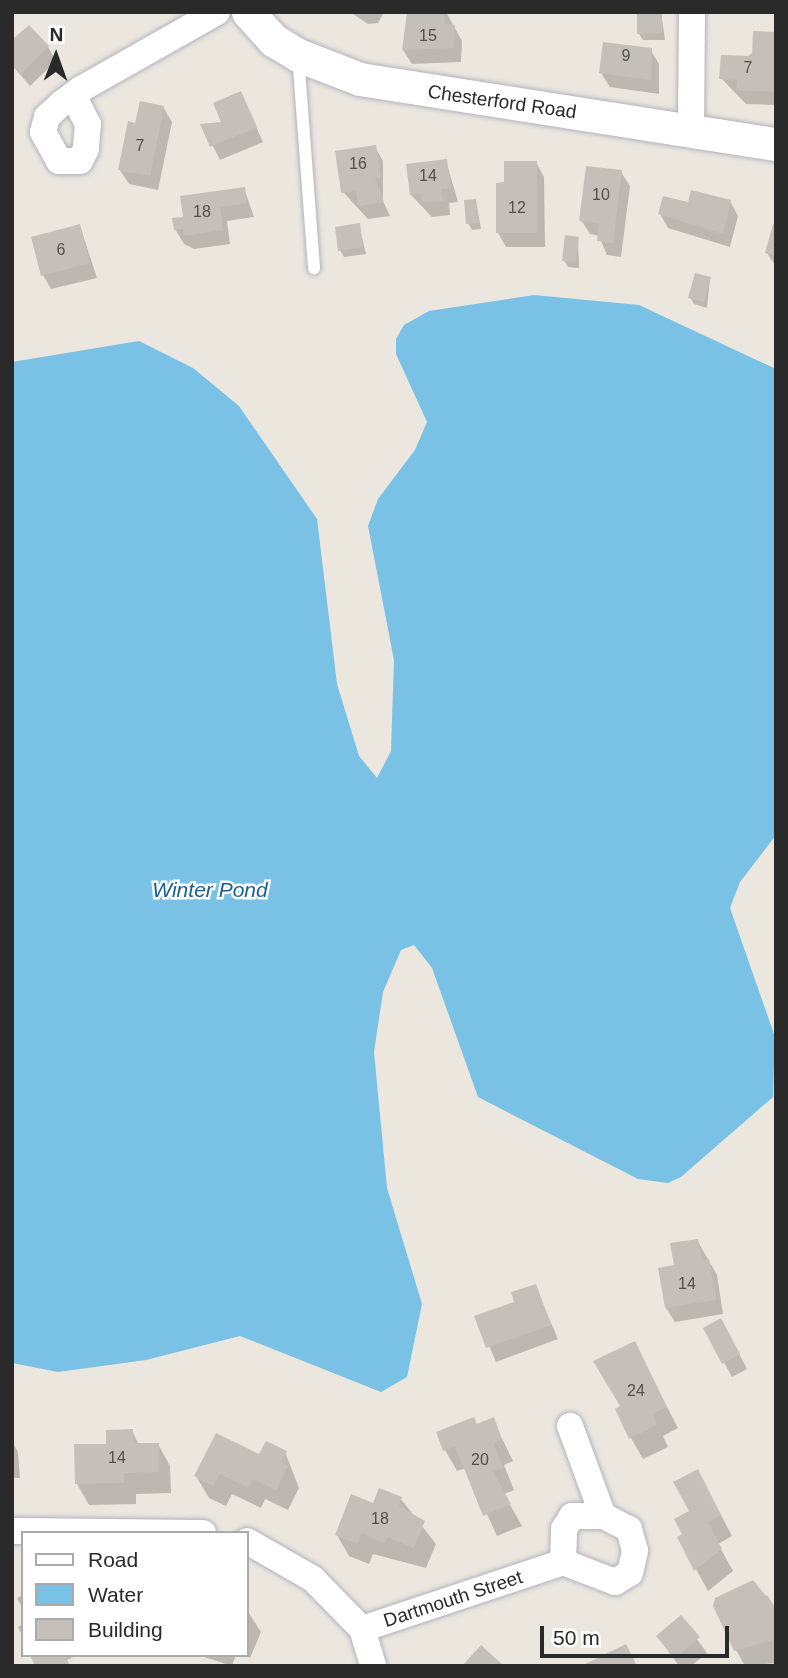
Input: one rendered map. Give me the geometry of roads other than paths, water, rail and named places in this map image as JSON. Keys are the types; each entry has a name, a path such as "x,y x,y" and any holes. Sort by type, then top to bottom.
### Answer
{"street":[{"path":"73,95 217,12"},
{"name":"Chesterford Road","path":"248,12 273,40 298,55 360,79 428,93 691,128 776,144"},
{"path":"691,128 692,12"},
{"path":"570,1426 603,1516"},
{"path":"572,1516 603,1516 629,1530 635,1550 630,1573 615,1582 564,1562 564,1529 572,1516"},
{"name":"Dartmouth Street","path":"248,1542 313,1579 362,1629 564,1562"},
{"path":"362,1629 373,1666"}],"lane":[{"path":"298,55 314,268"}],"water":[{"name":"Winter Pond","path":"534,295 639,305 776,369 776,835 740,882 730,908 775,1037 773,1097 681,1177 668,1183 638,1179 478,1097 432,968 414,945 401,950 383,992 374,1052 387,1188 422,1304 407,1377 381,1392 240,1336 146,1360 58,1372 12,1363 12,362 139,341 193,368 239,406 317,519 337,684 359,756 377,778 391,751 394,660 368,526 378,499 415,450 427,422 396,354 396,339 404,325 429,311"}]}
